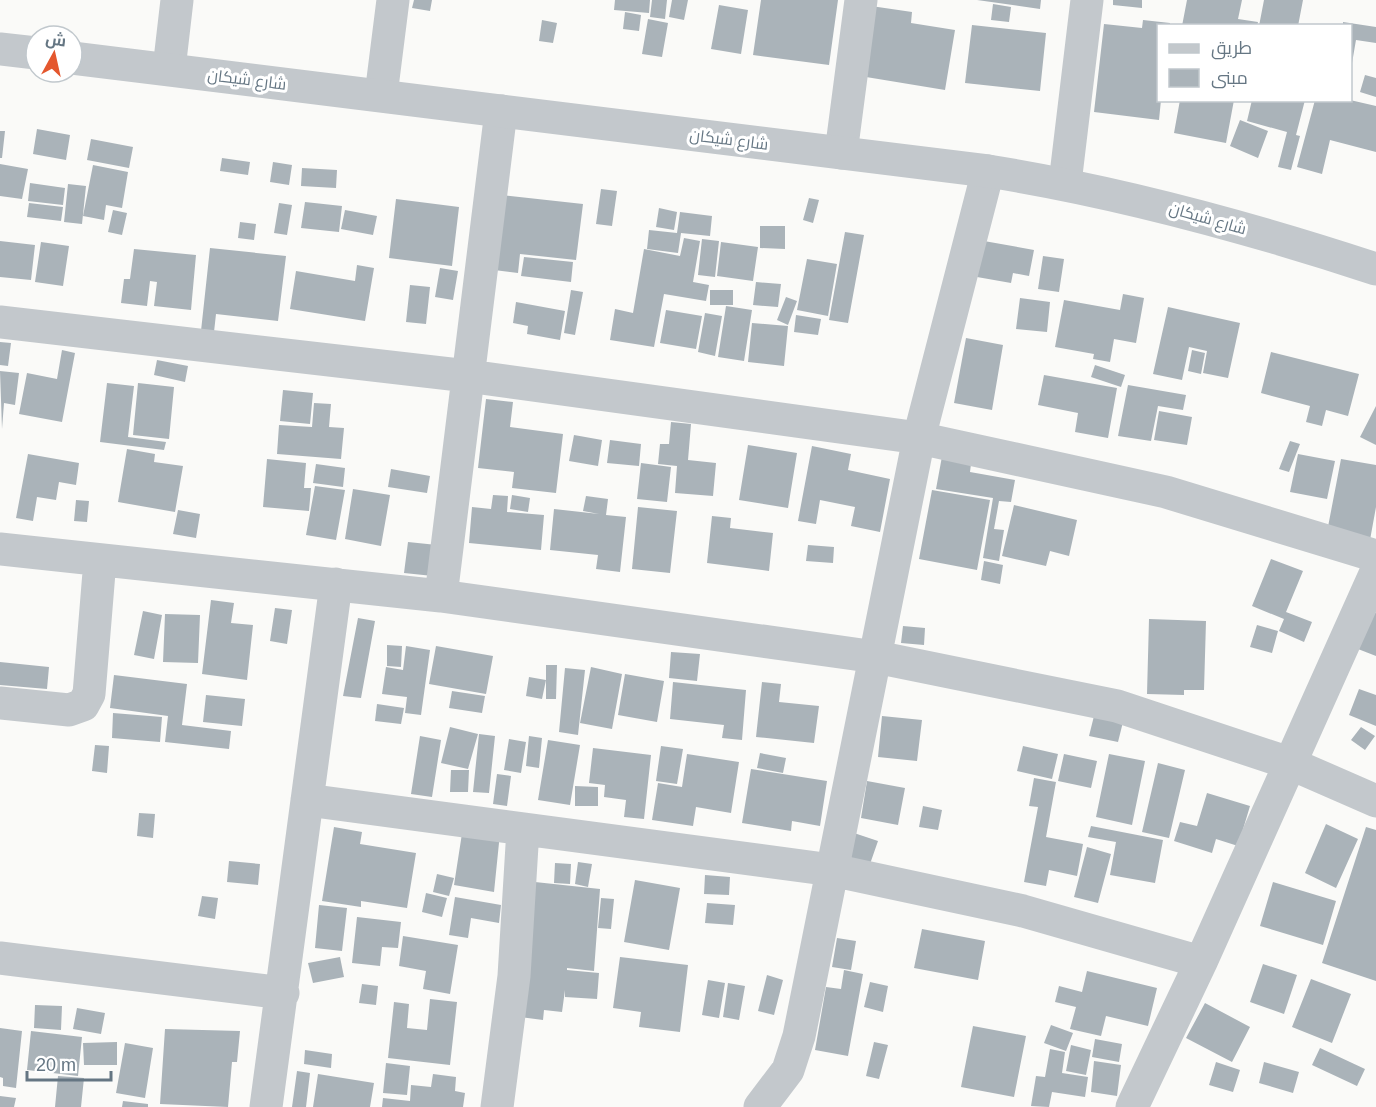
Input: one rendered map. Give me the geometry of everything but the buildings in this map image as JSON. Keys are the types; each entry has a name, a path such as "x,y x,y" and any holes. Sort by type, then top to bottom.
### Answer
{"street":[{"path":"169,69 177,0"},
{"path":"381,95 393,0"},
{"path":"841,153 861,0"},
{"path":"1065,183 1087,0"},
{"path":"0,49 24,52"},
{"name":"شارع شيكان","path":"84,59 988,171 1065,183 1180,209 1376,269"},
{"path":"441,596 501,111"},
{"path":"760,1107 788,1070 799,1036 920,438 988,171"},
{"path":"0,322 468,376 920,438 1166,492 1376,556"},
{"path":"0,549 441,596 876,657 1117,706 1289,763 1376,801"},
{"path":"0,703 69,710 83,705 89,694 100,560"},
{"path":"1132,1107 1201,962 1376,572"},
{"path":"266,1107 336,584"},
{"path":"307,800 832,870 1023,911 1201,962"},
{"path":"497,1107 514,976 523,829"},
{"path":"0,958 283,993"}]}
